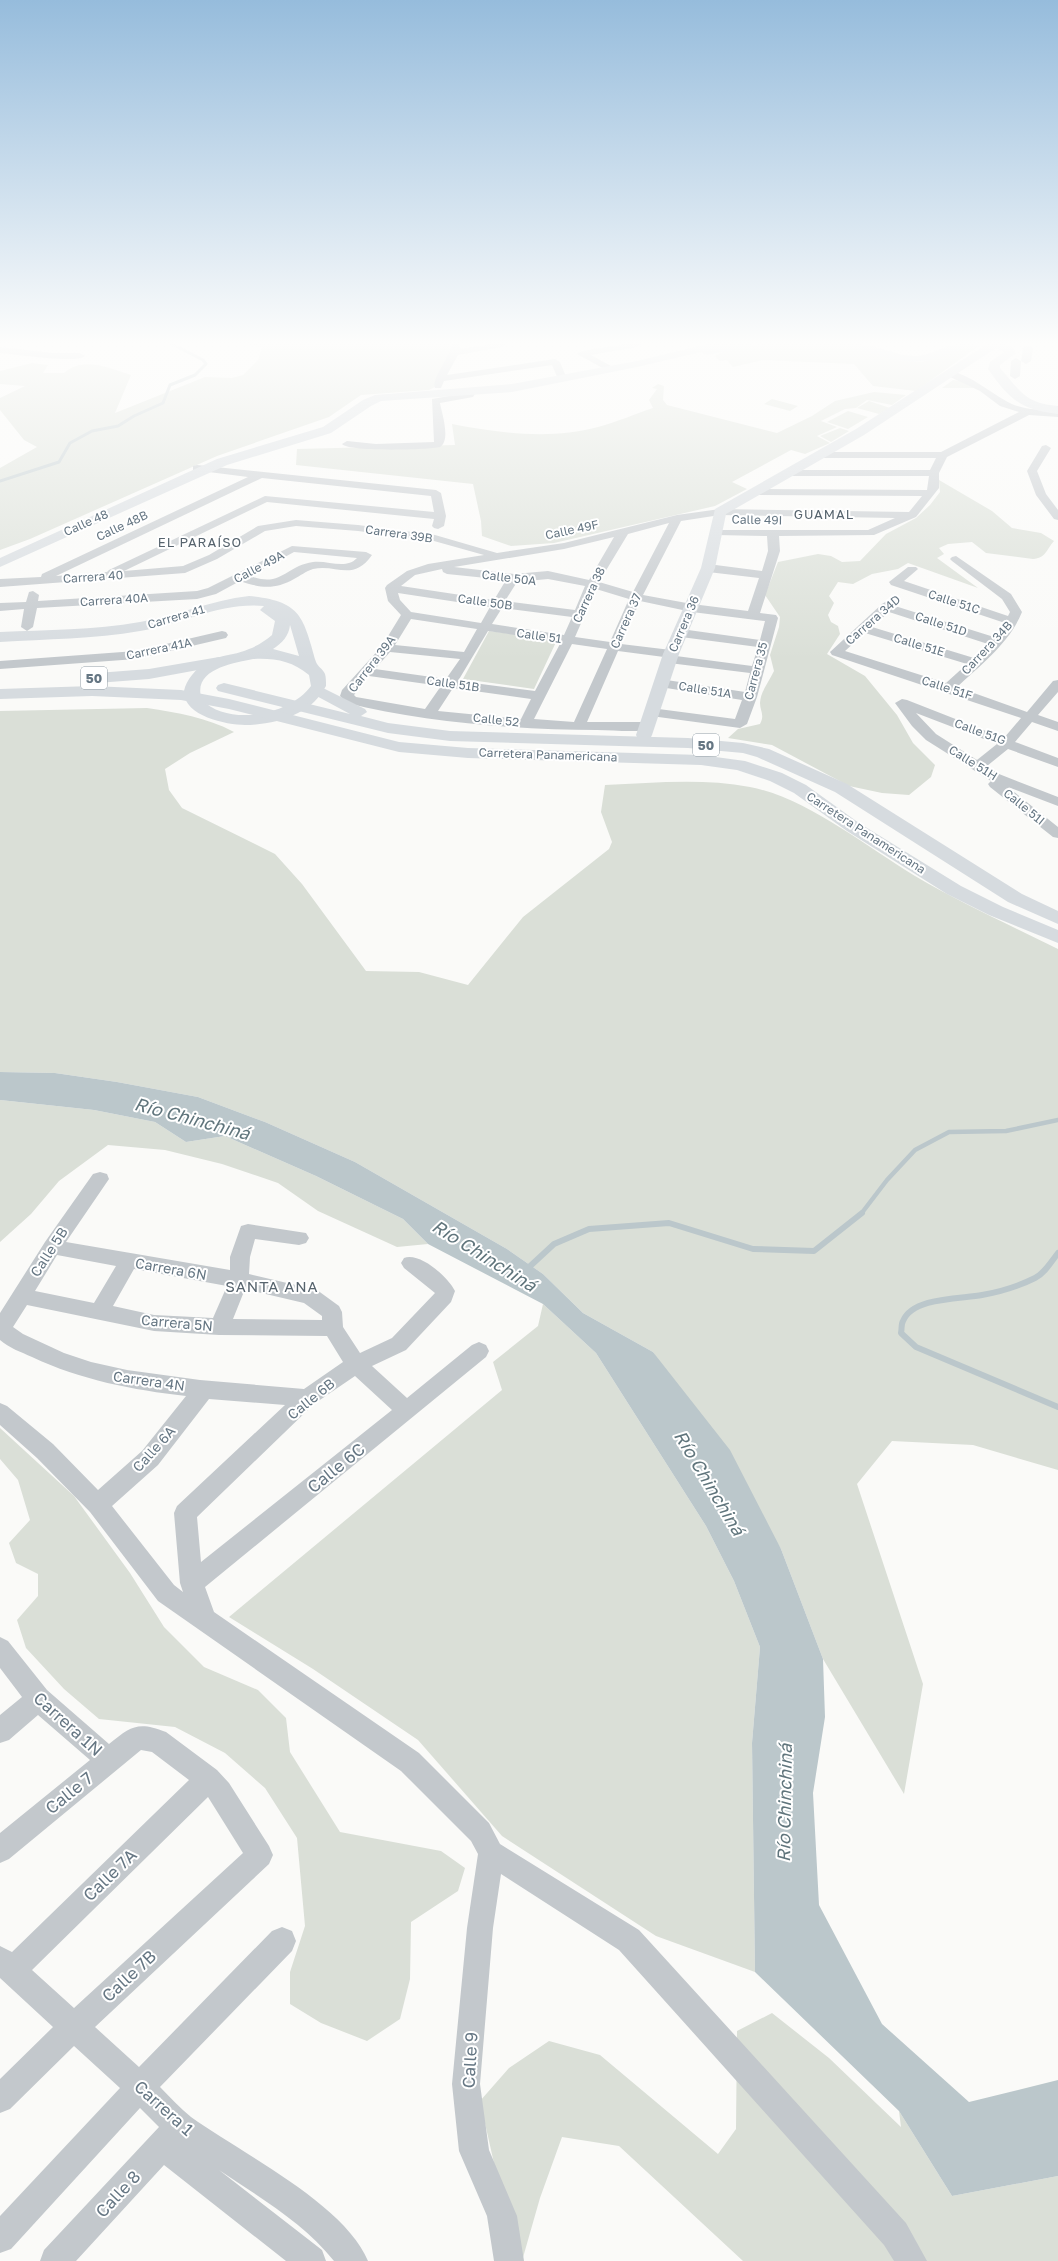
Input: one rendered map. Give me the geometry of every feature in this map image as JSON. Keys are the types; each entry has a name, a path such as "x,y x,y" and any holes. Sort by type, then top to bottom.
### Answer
{"main road":[{"name":"Calle 48","path":"0,556 246,450"},
{"name":"Calle 48","path":"0,563 202,468 263,450"},
{"path":"720,512 758,492 830,450"},
{"name":"Carrera 36","path":"647,724 670,656 708,568 720,512"},
{"name":"Carrera 41","path":"0,637 138,627 177,619 228,602 259,601 283,607 290,613 298,628 310,667 318,678 316,693"},
{"name":"Carrera 41","path":"0,641 132,632 173,626 228,608 245,607 269,610 282,619 284,628 282,634 275,642 250,655"},
{"path":"97,678 150,674 250,655 285,656 310,667"},
{"path":"213,714 205,710 194,700 192,689 198,677 219,662"},
{"name":"Carretera Panamericana","path":"0,684 97,678 158,679 218,687 313,708 368,724 414,732 450,736 664,742 743,748 786,761 841,788 1015,898 1058,918"},
{"name":"Carretera Panamericana","path":"0,694 56,692 157,693 207,699 251,715 316,727 399,747 433,751 701,760 739,765 776,777 800,789 853,827 954,890 996,911 1058,937"},
{"path":"0,702 134,700 184,706 213,714 251,715 271,718 293,711 316,693 359,712 404,724 474,730 647,724 743,748"},
{"path":"251,715 355,746 438,763 732,776 762,782 788,790 853,827"}],"street":[{"path":"821,455 943,455 954,450"},
{"path":"1045,450 1032,471 1040,496 1058,518"},
{"path":"912,515 934,488 934,473 943,455"},
{"path":"202,468 436,493 440,516 435,538"},
{"path":"791,473 934,473"},
{"name":"Calle 48B","path":"36,581 262,474"},
{"path":"805,474 813,534"},
{"path":"758,492 931,493"},
{"path":"105,576 265,499 440,516"},
{"path":"358,528 367,508"},
{"name":"Calle 49F","path":"428,568 564,546 677,518 720,512 912,515"},
{"name":"Calle 49I","path":"716,532 813,534 870,533 912,515"},
{"name":"Carrera 37","path":"579,726 636,597 677,518"},
{"name":"Carrera 39B","path":"185,569 213,557 262,528 296,523 358,528 435,538 500,556"},
{"name":"Carrera 38","path":"525,723 568,640 591,586 623,532"},
{"path":"753,616 774,551 773,533"},
{"path":"548,575 564,546"},
{"name":"Calle 49A","path":"226,584 239,576 292,549 310,548 364,557 352,567 338,569 314,566 269,584 239,576"},
{"name":"Carrera 34B","path":"948,688 996,642 1013,622 1016,612 1007,597 956,559"},
{"path":"407,615 394,601 390,588 411,573 428,568"},
{"name":"Calle 50A","path":"428,568 591,586 692,608 772,618"},
{"path":"708,568 765,575"},
{"name":"Carrera 40","path":"0,583 150,574 185,569"},
{"name":"Carrera 34D","path":"895,582 912,569"},
{"path":"429,714 468,656 496,604 513,578 548,575 591,586"},
{"path":"27,627 36,581"},
{"name":"Calle 51C","path":"895,582 1013,622"},
{"name":"Carrera 40A","path":"0,607 197,595 226,584"},
{"name":"Calle 50B","path":"390,588 496,604 580,614"},
{"name":"Carrera 34D","path":"836,652 886,607 910,588"},
{"name":"Calle 51D","path":"886,607 996,642"},
{"name":"Calle 51","path":"407,615 757,670"},
{"name":"Carrera 39A","path":"347,696 349,690 367,672 387,648 407,615"},
{"name":"Carrera 35","path":"740,724 750,697 763,644 772,618"},
{"name":"Calle 51E","path":"863,628 975,662"},
{"path":"681,632 763,644"},
{"name":"Carrera 41A","path":"0,665 134,650 222,634"},
{"path":"387,648 468,656"},
{"name":"Calle 51F","path":"836,652 948,688 1058,727"},
{"name":"Calle 51B","path":"367,672 539,696"},
{"name":"Calle 51A","path":"660,683 750,697"},
{"path":"979,766 1008,742 1056,689"},
{"name":"Calle 52","path":"347,696 352,700 429,714 525,723 579,726 740,724"},
{"name":"Calle 51G","path":"902,703 1008,742 1058,763"},
{"name":"Calle 51H","path":"902,703 917,723 931,737 979,766 994,778 1058,802"},
{"name":"Calle 51I","path":"994,778 994,782 1058,834"},
{"name":"Calle 5B","path":"2,1328 52,1247 100,1179"},
{"path":"219,1327 239,1280 240,1257 248,1231 299,1238"},
{"name":"Carrera 6N","path":"52,1247 239,1280 310,1296 333,1320"},
{"path":"100,1312 129,1261"},
{"name":"Calle 6B","path":"192,1583 185,1513 307,1398 356,1364 399,1344 444,1296 442,1286 410,1264"},
{"name":"Carrera 5N","path":"22,1296 154,1322 219,1327 333,1320"},
{"path":"333,1320 356,1364 407,1411"},
{"name":"Carrera 4N","path":"2,1328 6,1334 38,1352 95,1373 166,1384 307,1398"},
{"name":"Calle 6C","path":"192,1583 407,1411 479,1351"},
{"name":"Calle 6A","path":"98,1505 150,1458 205,1388"},
{"path":"0,1412 45,1451 98,1505 166,1593 206,1622 320,1698 410,1762 480,1832 491,1853 628,1940 895,2234 912,2261"},
{"path":"192,1583 206,1622"},
{"name":"Carrera 1N","path":"0,1649 38,1699 109,1760"},
{"path":"0,1731 38,1699"},
{"name":"Calle 7","path":"0,1850 138,1737 157,1741 208,1779"},
{"name":"Calle 7B","path":"0,2099 74,2027 260,1855 220,1792 208,1779"},
{"name":"Calle 7A","path":"6,1965 208,1779"},
{"name":"Calle 9","path":"491,1853 480,1928 466,2084 474,2151 502,2216 509,2261"},
{"path":"0,2238 140,2087 282,1941"},
{"name":"Carrera 1","path":"6,1965 140,2087 171,2135 311,2261"},
{"name":"Carrera 1","path":"171,2135 290,2201 330,2233 353,2261"},
{"name":"Calle 8","path":"55,2261 171,2135"}],"shaded area":[{"path":"33,450 236,450 217,456 30,539 0,550 0,468"},
{"path":"297,450 815,450 805,454 791,450 732,482 747,489 715,506 554,543 511,546 482,536 481,521 473,484 296,465"},
{"path":"939,480 992,511 1012,528 1041,533 1054,541 1041,557 1033,559 986,553 972,542 948,544 939,548 944,554 937,558 978,588 908,563 898,569 872,574 853,584 838,582 829,596 834,603 828,615 831,622 838,626 840,634 827,654 865,676 897,715 913,743 935,765 931,777 909,795 882,793 849,786 772,745 728,738 738,729 760,724 761,721 762,716 760,703 764,690 774,671 770,655 779,627 780,617 765,595 778,562 818,554 831,556 842,562 860,561 886,534 916,518 930,505 940,492"},
{"path":"489,631 557,640 534,689 463,679"},
{"path":"147,708 202,719 234,732 190,753 165,769 169,790 182,808 275,854 302,884 366,971 419,972 468,985 523,917 609,849 612,842 601,812 605,785 659,782 732,784 750,787 793,801 835,824 932,886 1058,949 1058,1470 973,1445 892,1441 857,1484 923,1684 904,1794 823,1659 781,1549 653,1352 583,1313 543,1274 507,1249 355,1162 265,1122 198,1097 117,1082 55,1073 0,1072 0,711"},
{"path":"0,1100 94,1110 155,1122 186,1142 225,1136 316,1176 403,1219 428,1244 397,1247 318,1211 278,1183 222,1164 165,1150 108,1145 59,1181 31,1214 0,1242"},
{"path":"543,1304 596,1353 706,1526 734,1581 760,1647 752,1743 755,1972 656,1936 502,1836 418,1740 313,1669 229,1617 502,1390 493,1362 538,1326"},
{"path":"0,1428 74,1496 130,1573 164,1627 204,1667 258,1690 286,1718 290,1752 340,1832 441,1851 465,1868 458,1891 411,1922 410,1979 400,2019 367,2041 321,2023 290,2004 290,1972 305,1926 297,1838 265,1788 225,1753 175,1727 99,1719 64,1689 26,1648 17,1620 38,1596 38,1574 16,1563 9,1543 30,1520 18,1480 0,1459"},
{"path":"772,2013 829,2058 901,2127 899,2111 952,2196 1058,2176 1058,2261 743,2261 619,2146 562,2137 540,2198 522,2261 498,2181 480,2101 509,2068 549,2041 600,2055 718,2154 736,2129 737,2031"}],"water":[{"name":"Río Chinchiná","path":"0,1072 55,1073 117,1082 198,1097 265,1122 355,1162 507,1249 543,1274 583,1313 653,1352 730,1450 781,1549 823,1659 825,1717 813,1793 819,1905 882,2024 969,2102 1058,2080 1058,2176 952,2196 899,2111 755,1972 752,1743 760,1647 734,1581 706,1526 596,1353 543,1304 428,1244 403,1219 316,1176 225,1136 186,1142 155,1122 94,1110 0,1100"}],"waterway":[{"path":"0,481 59,462 66,450"},
{"path":"861,1213 887,1180 915,1150 949,1132 1006,1131 1058,1120"},
{"name":"Río Chinchiná","path":"527,1269 554,1244 589,1229 669,1223 753,1249 814,1251 861,1213"},
{"path":"1058,1253 1042,1273 1022,1284 982,1295 938,1300 917,1307 908,1313 903,1321 901,1333 916,1347 1058,1407"}],"district":[{"name":"GUAMAL","path":"824,514"},
{"name":"EL PARAÍSO","path":"200,542"},
{"name":"SANTA ANA","path":"272,1287"}]}
